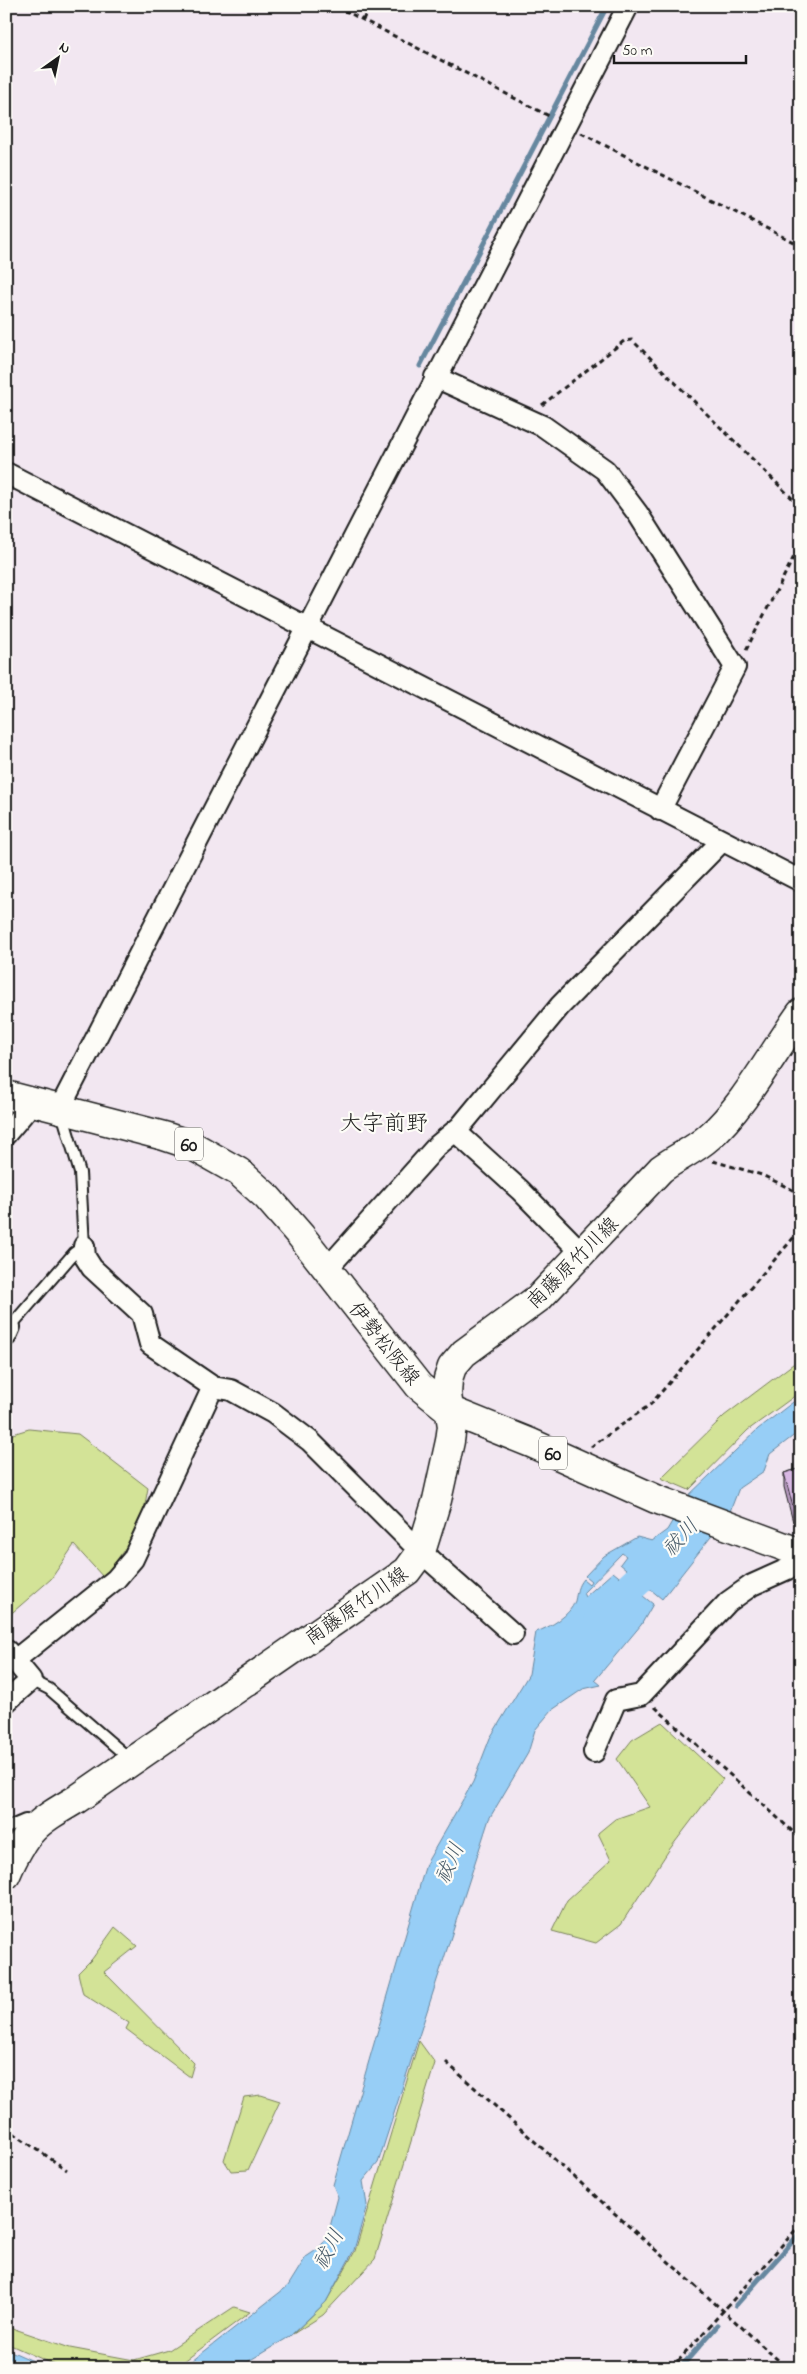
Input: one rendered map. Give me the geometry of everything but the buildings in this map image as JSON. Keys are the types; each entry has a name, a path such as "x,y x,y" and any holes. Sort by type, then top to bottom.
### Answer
{"main road":[{"name":"南藤原竹川線","path":"6,1875 22,1844 39,1822 132,1761 407,1571 421,1552 437,1500 452,1426 449,1410 448,1379 452,1367 464,1353 540,1297 661,1169 694,1149 712,1135 733,1111 801,1013"},
{"name":"伊勢松阪線","path":"6,1095 164,1136 190,1145 224,1162 239,1172 267,1198 419,1386 449,1410 573,1461 656,1498 735,1530 801,1553"}],"street":[{"path":"60,1108 628,6"},
{"path":"436,377 543,426 605,470 638,514 735,667 660,810"},
{"path":"6,473 801,881"},
{"path":"326,1270 437,1146 455,1131 560,1006 722,841"},
{"path":"6,1134 33,1102"},
{"path":"455,1131 520,1190 582,1253"},
{"path":"84,1246 85,1257 92,1268 142,1314 150,1344 213,1387 231,1390 264,1408 310,1441 421,1552 513,1634"},
{"path":"6,1702 31,1680 10,1655 116,1579 133,1559 213,1387"},
{"path":"594,1752 616,1700 641,1695 728,1602 752,1585 801,1563"}],"lane":[{"path":"8,1332 74,1253 84,1246 80,1173 60,1108"},
{"path":"31,1680 49,1689 132,1761"},
{"path":"6,1828 25,1820 39,1822"}],"path":[{"path":"336,6 543,113"},
{"path":"363,20 370,6"},
{"path":"567,125 799,245 801,236"},
{"path":"528,419 536,410 624,341 632,340 801,507"},
{"path":"735,667 743,658 801,543"},
{"path":"694,1149 697,1157 762,1175 801,1194"},
{"path":"573,1461 650,1404 801,1229"},
{"path":"641,1695 801,1839"},
{"path":"446,2062 787,2368"},
{"path":"6,2128 67,2170"},
{"path":"672,2368 801,2224"}],"green space":[{"path":"801,1358 801,1389 792,1398 748,1430 689,1490 661,1478 724,1416"},
{"path":"29,1429 78,1434 148,1488 141,1526 104,1578 74,1545 51,1579 6,1618 6,1436"},
{"path":"662,1722 723,1779 669,1850 621,1924 596,1943 552,1931 567,1900 611,1860 598,1833 615,1819 650,1807 617,1759 632,1740"},
{"path":"115,1927 137,1946 104,1972 194,2063 190,2077 126,2029 129,2023 83,1994 78,1973 92,1959"},
{"path":"419,2041 435,2063 375,2259 323,2315 293,2334 326,2302 355,2251"},
{"path":"261,2095 280,2101 248,2170 231,2171 224,2160 244,2097"},
{"path":"234,2307 250,2312 175,2368 62,2368 6,2343 6,2326 70,2348 134,2360 169,2350"}],"water":[{"path":"801,1396 801,1430 770,1454 764,1471 739,1488 729,1514 662,1599 620,1564 626,1556 622,1553 583,1593 585,1597 613,1572 653,1604 641,1625 595,1680 601,1685 583,1689 552,1710 535,1730 528,1753 489,1819 378,2163 363,2181 367,2205 354,2250 326,2302 289,2337 237,2368 183,2368 288,2286 306,2257 318,2249 327,2238 338,2197 333,2185 426,1864 473,1782 490,1738 529,1674 536,1632 553,1624 569,1611 575,1601 581,1582 583,1579 589,1584 591,1581 585,1576 604,1556 637,1537 652,1541 667,1530 686,1498 758,1429"},
{"path":"6,2349 49,2368 6,2368"}],"waterway":[{"path":"420,366 607,6"},
{"name":"祓川","path":"600,1616 669,1551"},
{"path":"736,2305 801,2232"},
{"path":"680,2368 717,2326"}],"district":[{"name":"大字前野","path":"384,1122"}]}
